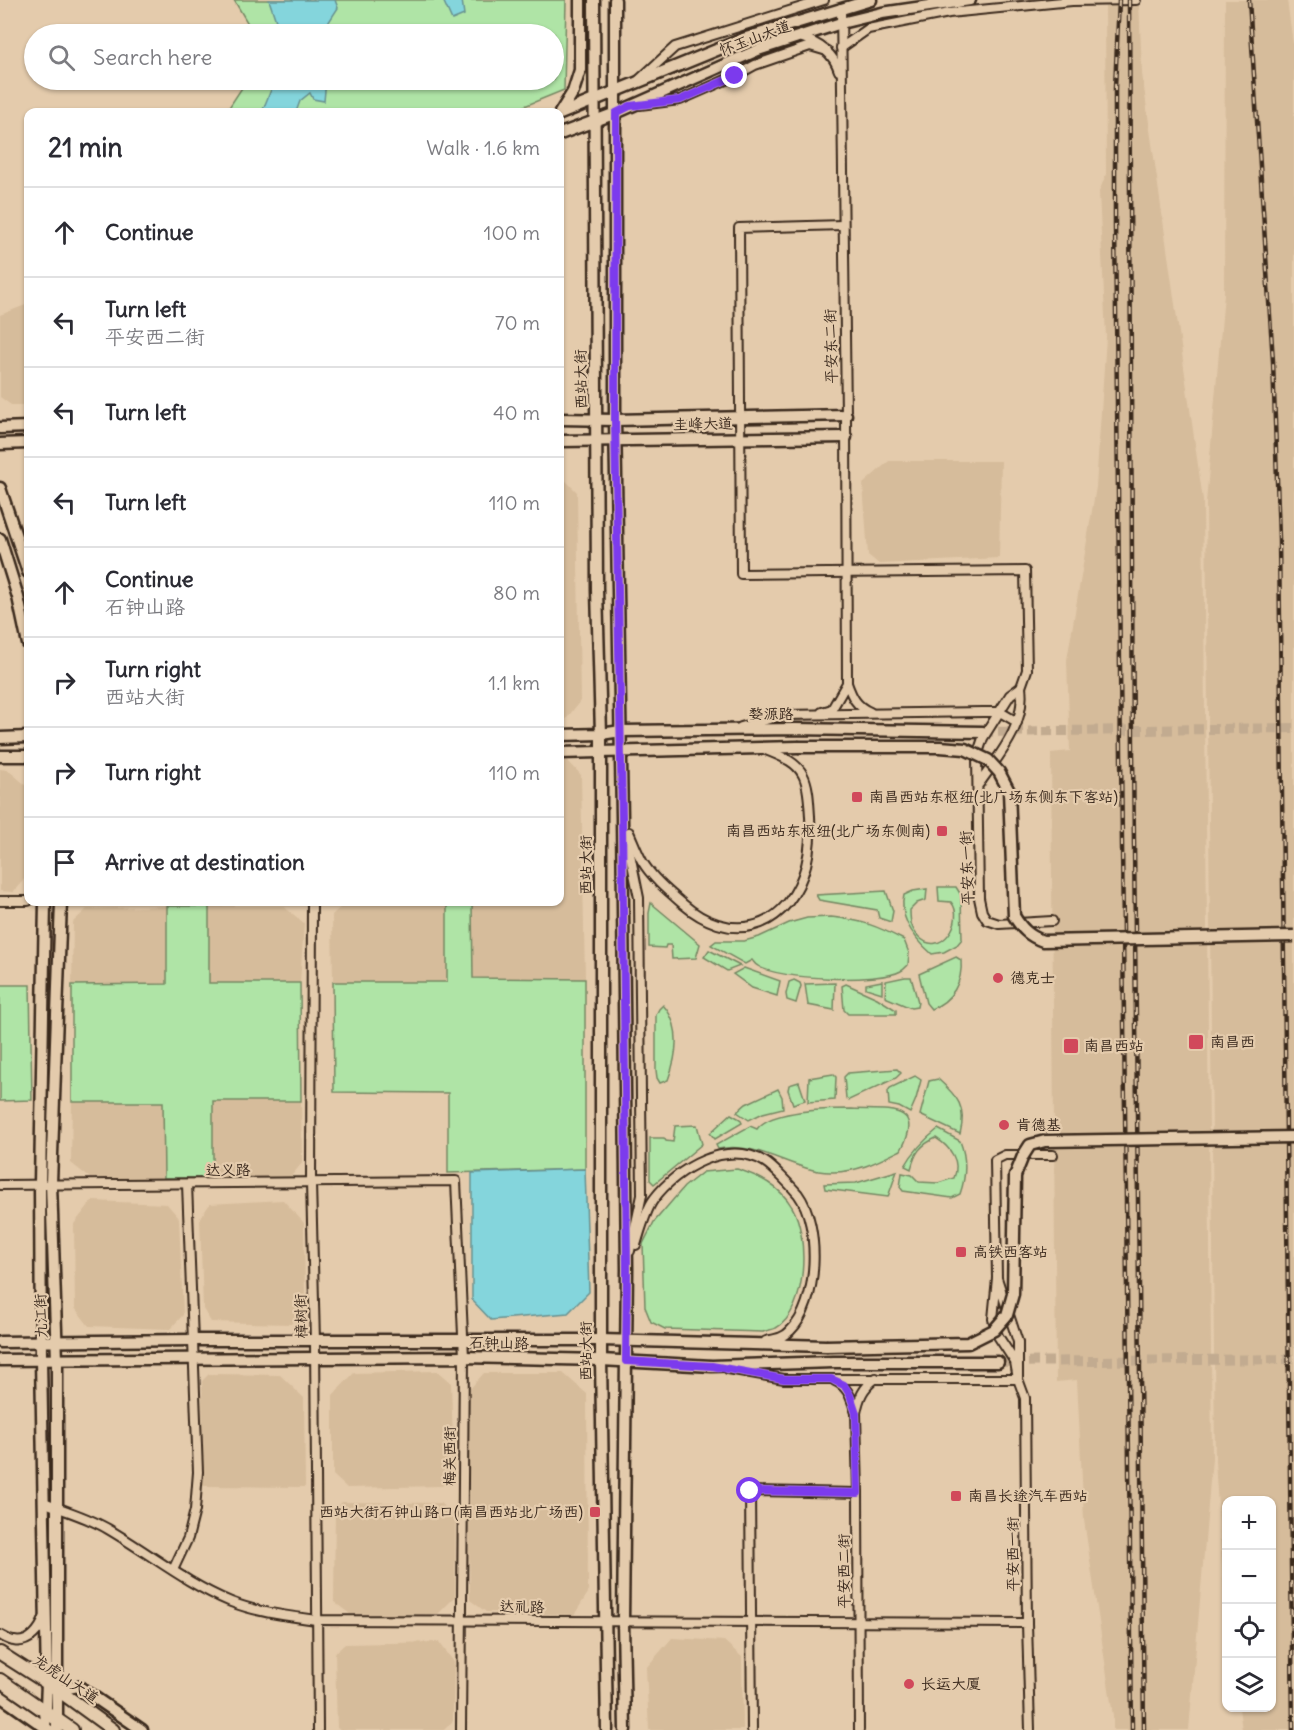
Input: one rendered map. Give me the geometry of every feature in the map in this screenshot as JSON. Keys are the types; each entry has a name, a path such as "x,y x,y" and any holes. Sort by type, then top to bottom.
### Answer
{"main road":[{"name":"龙虎山大道","path":"0,1653 58,1690 113,1730"},
{"path":"0,1680 45,1712 51,1727 72,1730"}],"street":[{"path":"563,108 573,92 579,70 580,0"},
{"name":"西站大街","path":"594,0 597,590 601,734 601,1360 607,1730"},
{"path":"615,0 615,420 627,1269 623,1622 625,1730"},
{"path":"634,84 675,46 824,0"},
{"name":"怀玉山大道","path":"564,111 746,38 871,0"},
{"name":"怀玉山大道","path":"564,132 616,113 758,50 882,12 970,0"},
{"path":"841,48 868,29 949,13 1072,1 1136,0"},
{"name":"平安东二街","path":"841,8 847,683"},
{"path":"799,37 813,41 827,51 836,62 842,80"},
{"path":"630,106 680,100 755,65 810,46 827,51"},
{"path":"843,225 740,228 741,574 1024,571 1027,670 1021,687 1023,703 1013,734 979,784"},
{"name":"圭峰大道","path":"564,419 846,415"},
{"path":"0,428 24,427"},
{"name":"圭峰大道","path":"564,441 846,437"},
{"path":"0,444 24,443"},
{"path":"0,488 24,560"},
{"path":"0,539 24,625"},
{"path":"847,683 851,696 860,707 873,714"},
{"path":"814,715 832,709 847,683"},
{"path":"979,784 976,771 977,756 983,738 1010,695 1021,687"},
{"path":"732,729 783,715 1000,712 1017,722"},
{"name":"婺源路","path":"564,735 621,731 732,729 983,732"},
{"path":"0,738 24,737"},
{"path":"564,753 798,747 965,749 988,759 999,772 1009,791 1014,916 1021,928 1033,938 1043,941 1294,936"},
{"path":"622,817 643,862 664,887 693,913 712,924 730,928 745,928 761,923 779,912 795,894 804,874 811,839 804,776 791,761 765,749"},
{"path":"0,756 24,756"},
{"name":"平安东一街","path":"979,784 979,898 982,912 987,920 999,924 1052,921"},
{"path":"622,817 639,898 642,1195 627,1269"},
{"path":"0,901 24,901"},
{"name":"九江街","path":"45,906 46,1183 57,1342 58,1690 51,1727"},
{"name":"九江街","path":"45,1712 47,1683 41,1360 46,1183 61,906"},
{"name":"樟树街","path":"312,906 311,1183 315,1341 318,1730"},
{"path":"757,1343 826,1346 968,1343 994,1330 1007,1315 1013,1294 1016,1176 1023,1156 1030,1145 1045,1141 1294,1137"},
{"path":"627,1269 652,1200 672,1180 698,1161 717,1155 743,1155 765,1162 798,1194 806,1212 813,1241 812,1290 792,1330 782,1338 757,1343"},
{"path":"1018,1379 1015,1362 998,1336 993,1319 997,1278 995,1160 1005,1155 1053,1155"},
{"name":"达义路","path":"0,1185 456,1181"},
{"name":"梅关西街","path":"456,1181 464,1357 461,1730"},
{"path":"173,1570 188,1538 195,1510 198,1472 188,1184"},
{"path":"997,1278 1018,1342 1018,1379"},
{"name":"石钟山路","path":"0,1342 601,1340 757,1343"},
{"name":"石钟山路","path":"0,1360 464,1357 601,1360 712,1366 834,1362 998,1362"},
{"path":"712,1366 784,1379 1018,1379"},
{"path":"856,1413 859,1397 867,1385 876,1378"},
{"path":"831,1379 844,1385 856,1413"},
{"name":"平安西一街","path":"1018,1379 1026,1398 1030,1730"},
{"name":"平安西二街","path":"856,1413 859,1730"},
{"path":"752,1730 750,1491 858,1493"},
{"name":"达礼路","path":"44,1502 105,1527 205,1589 233,1602 270,1613 317,1620 1027,1623"},
{"path":"0,1635 13,1642 24,1640 41,1627 46,1611"},
{"path":"58,1690 78,1686 142,1730"},
{"path":"0,1696 51,1727"}],"shaded area":[{"path":"1105,0 1139,0 1142,74 1203,500 1212,1458 1189,1730 1113,1730 1113,1716 1084,1520 1077,1380 1056,1382 1051,753 1070,751 1067,660 1096,487 1106,337 1099,192 1106,174"},
{"path":"1225,0 1287,0 1294,51 1294,1730 1242,1730 1240,1712 1276,1712 1276,1496 1222,1496 1222,1565 1215,1461 1206,503 1224,294"},
{"path":"24,306 24,405 11,405 0,397 0,315"},
{"path":"889,461 1001,461 999,558 879,564 868,555 863,484"},
{"path":"564,479 577,492 580,701 564,722"},
{"path":"564,756 581,775 585,979 473,979 472,906 564,906"},
{"path":"0,769 8,770 24,784 24,880 13,892 0,891"},
{"path":"167,906 167,984 72,985 73,922 87,909"},
{"path":"209,906 283,906 304,923 300,983 209,983"},
{"path":"342,906 447,906 448,982 333,982 332,915"},
{"path":"212,1101 301,1101 302,1163 288,1180 213,1178"},
{"path":"72,1102 164,1102 164,1178 90,1178 71,1163"},
{"path":"283,1200 304,1223 305,1303 291,1324 211,1322 203,1309 200,1218 210,1204"},
{"path":"92,1201 167,1204 179,1218 183,1315 170,1329 89,1326 75,1308 74,1224"},
{"path":"437,1371 451,1383 454,1473 442,1486 347,1488 333,1475 333,1395 354,1373"},
{"path":"484,1373 563,1373 587,1394 588,1593 574,1615 486,1612 470,1600 467,1392"},
{"path":"209,1374 280,1375 304,1398 305,1487 203,1486 202,1381"},
{"path":"342,1502 440,1503 455,1516 455,1597 438,1614 350,1614 334,1602 335,1510"},
{"path":"672,1638 724,1641 742,1657 743,1730 649,1730 646,1668"},
{"path":"439,1642 454,1662 453,1721 444,1730 340,1730 337,1728 335,1653 345,1644"}],"green space":[{"path":"234,0 566,0 564,90 564,24 248,24"},
{"path":"240,90 564,90 520,108 229,108"},
{"path":"938,887 956,887 961,895 962,939 957,945 944,952 932,954 909,928 903,912 903,904 904,895 927,889 926,900 917,903 910,910 912,925 916,934 927,943 943,940 953,926 955,909 951,902 939,901"},
{"path":"886,891 893,911 891,922 879,918 877,910 819,900 816,895"},
{"path":"651,903 700,944 696,958 672,959 671,945 666,945 665,948 649,947"},
{"path":"167,906 209,906 209,983 300,983 301,1101 213,1101 213,1178 164,1178 163,1102 72,1102 72,985 167,984"},
{"path":"447,906 472,906 473,978 585,979 585,1169 448,1173 448,1093 334,1092 333,982 447,982"},
{"path":"831,917 869,924 904,940 909,953 908,965 901,971 890,975 873,977 806,977 769,971 757,966 752,960 745,964 711,945 716,941 744,941 759,937 789,923 807,918"},
{"path":"709,950 740,966 727,971 704,957"},
{"path":"956,957 961,960 961,968 955,990 945,1001 931,1009 926,1003 919,974"},
{"path":"744,968 780,981 777,996 752,988 733,974"},
{"path":"911,977 918,1002 917,1007 911,1008 885,997 886,981"},
{"path":"794,980 801,986 796,1003 787,1000 786,994 789,982"},
{"path":"882,981 882,993 866,988 866,984"},
{"path":"835,983 834,1010 808,1005 805,984"},
{"path":"846,984 877,998 896,1010 896,1014 848,1014 844,1010 842,986"},
{"path":"0,985 30,985 32,1100 0,1101"},
{"path":"663,1005 673,1022 676,1041 674,1061 668,1080 660,1083 656,1070 656,1015"},
{"path":"897,1069 901,1073 896,1078 849,1100 846,1098 844,1077 848,1073"},
{"path":"833,1074 836,1077 835,1100 808,1102 809,1078"},
{"path":"915,1076 921,1080 910,1113 889,1105 888,1091 890,1088"},
{"path":"938,1079 951,1091 959,1103 962,1117 960,1134 920,1115 929,1081"},
{"path":"799,1082 805,1100 793,1104 788,1090 789,1085"},
{"path":"778,1089 782,1097 783,1108 763,1113 749,1120 737,1112 746,1104"},
{"path":"852,1109 888,1110 905,1117 909,1124 908,1135 901,1150 849,1171 830,1172 802,1167 761,1152 732,1147 718,1149 716,1145 750,1126 757,1129 774,1118 787,1114"},
{"path":"731,1114 740,1119 742,1123 715,1139 710,1133"},
{"path":"697,1125 702,1144 654,1184 650,1180 650,1138 664,1138 666,1141 673,1142 675,1126"},
{"path":"938,1129 960,1141 965,1168 960,1194 952,1198 903,1191 900,1187 902,1173 912,1175 919,1182 938,1183 954,1178 956,1166 953,1155 936,1138 919,1150 911,1169 905,1166 928,1137"},
{"path":"737,1169 775,1188 787,1200 798,1219 803,1253 802,1271 800,1289 787,1319 776,1328 763,1332 665,1329 651,1322 645,1307 643,1244 654,1222 684,1187 703,1172"},
{"path":"897,1171 888,1197 825,1189 824,1184 856,1183"}],"water":[{"path":"269,0 335,0 338,8 328,24 277,24"},
{"path":"443,0 462,0 464,15 452,20"},
{"path":"271,90 325,90 324,101 313,99 310,93 300,101 297,108 264,108"},
{"path":"585,1169 589,1292 568,1313 491,1320 472,1300 472,1173"}],"tunnel":[{"path":"983,732 1294,728"},
{"path":"998,1362 1294,1359"}],"railway":[{"path":"1119,0 1115,88 1115,224 1132,1730"},
{"path":"1129,0 1133,755 1144,1730"},
{"path":"1249,0 1273,361 1279,539 1293,1730"}],"place":[{"name":"南昌西站东枢纽(北广场东侧东下客站)","path":"857,797"},
{"name":"南昌西站东枢纽(北广场东侧南)","path":"942,831"},
{"name":"德克士","path":"998,978"},
{"name":"南昌西","path":"1196,1042"},
{"name":"南昌西站","path":"1071,1046"},
{"name":"肯德基","path":"1004,1125"},
{"name":"高铁西客站","path":"961,1252"},
{"name":"南昌长途汽车西站","path":"956,1496"},
{"name":"西站大街石钟山路口(南昌西站北广场西)","path":"595,1512"},
{"name":"长运大厦","path":"909,1684"}],"route":[{"path":"735,76 680,100 630,106 616,113 615,420 622,817 626,1361 712,1366 784,1379 831,1379 844,1385 856,1413 858,1493 750,1491"}]}
